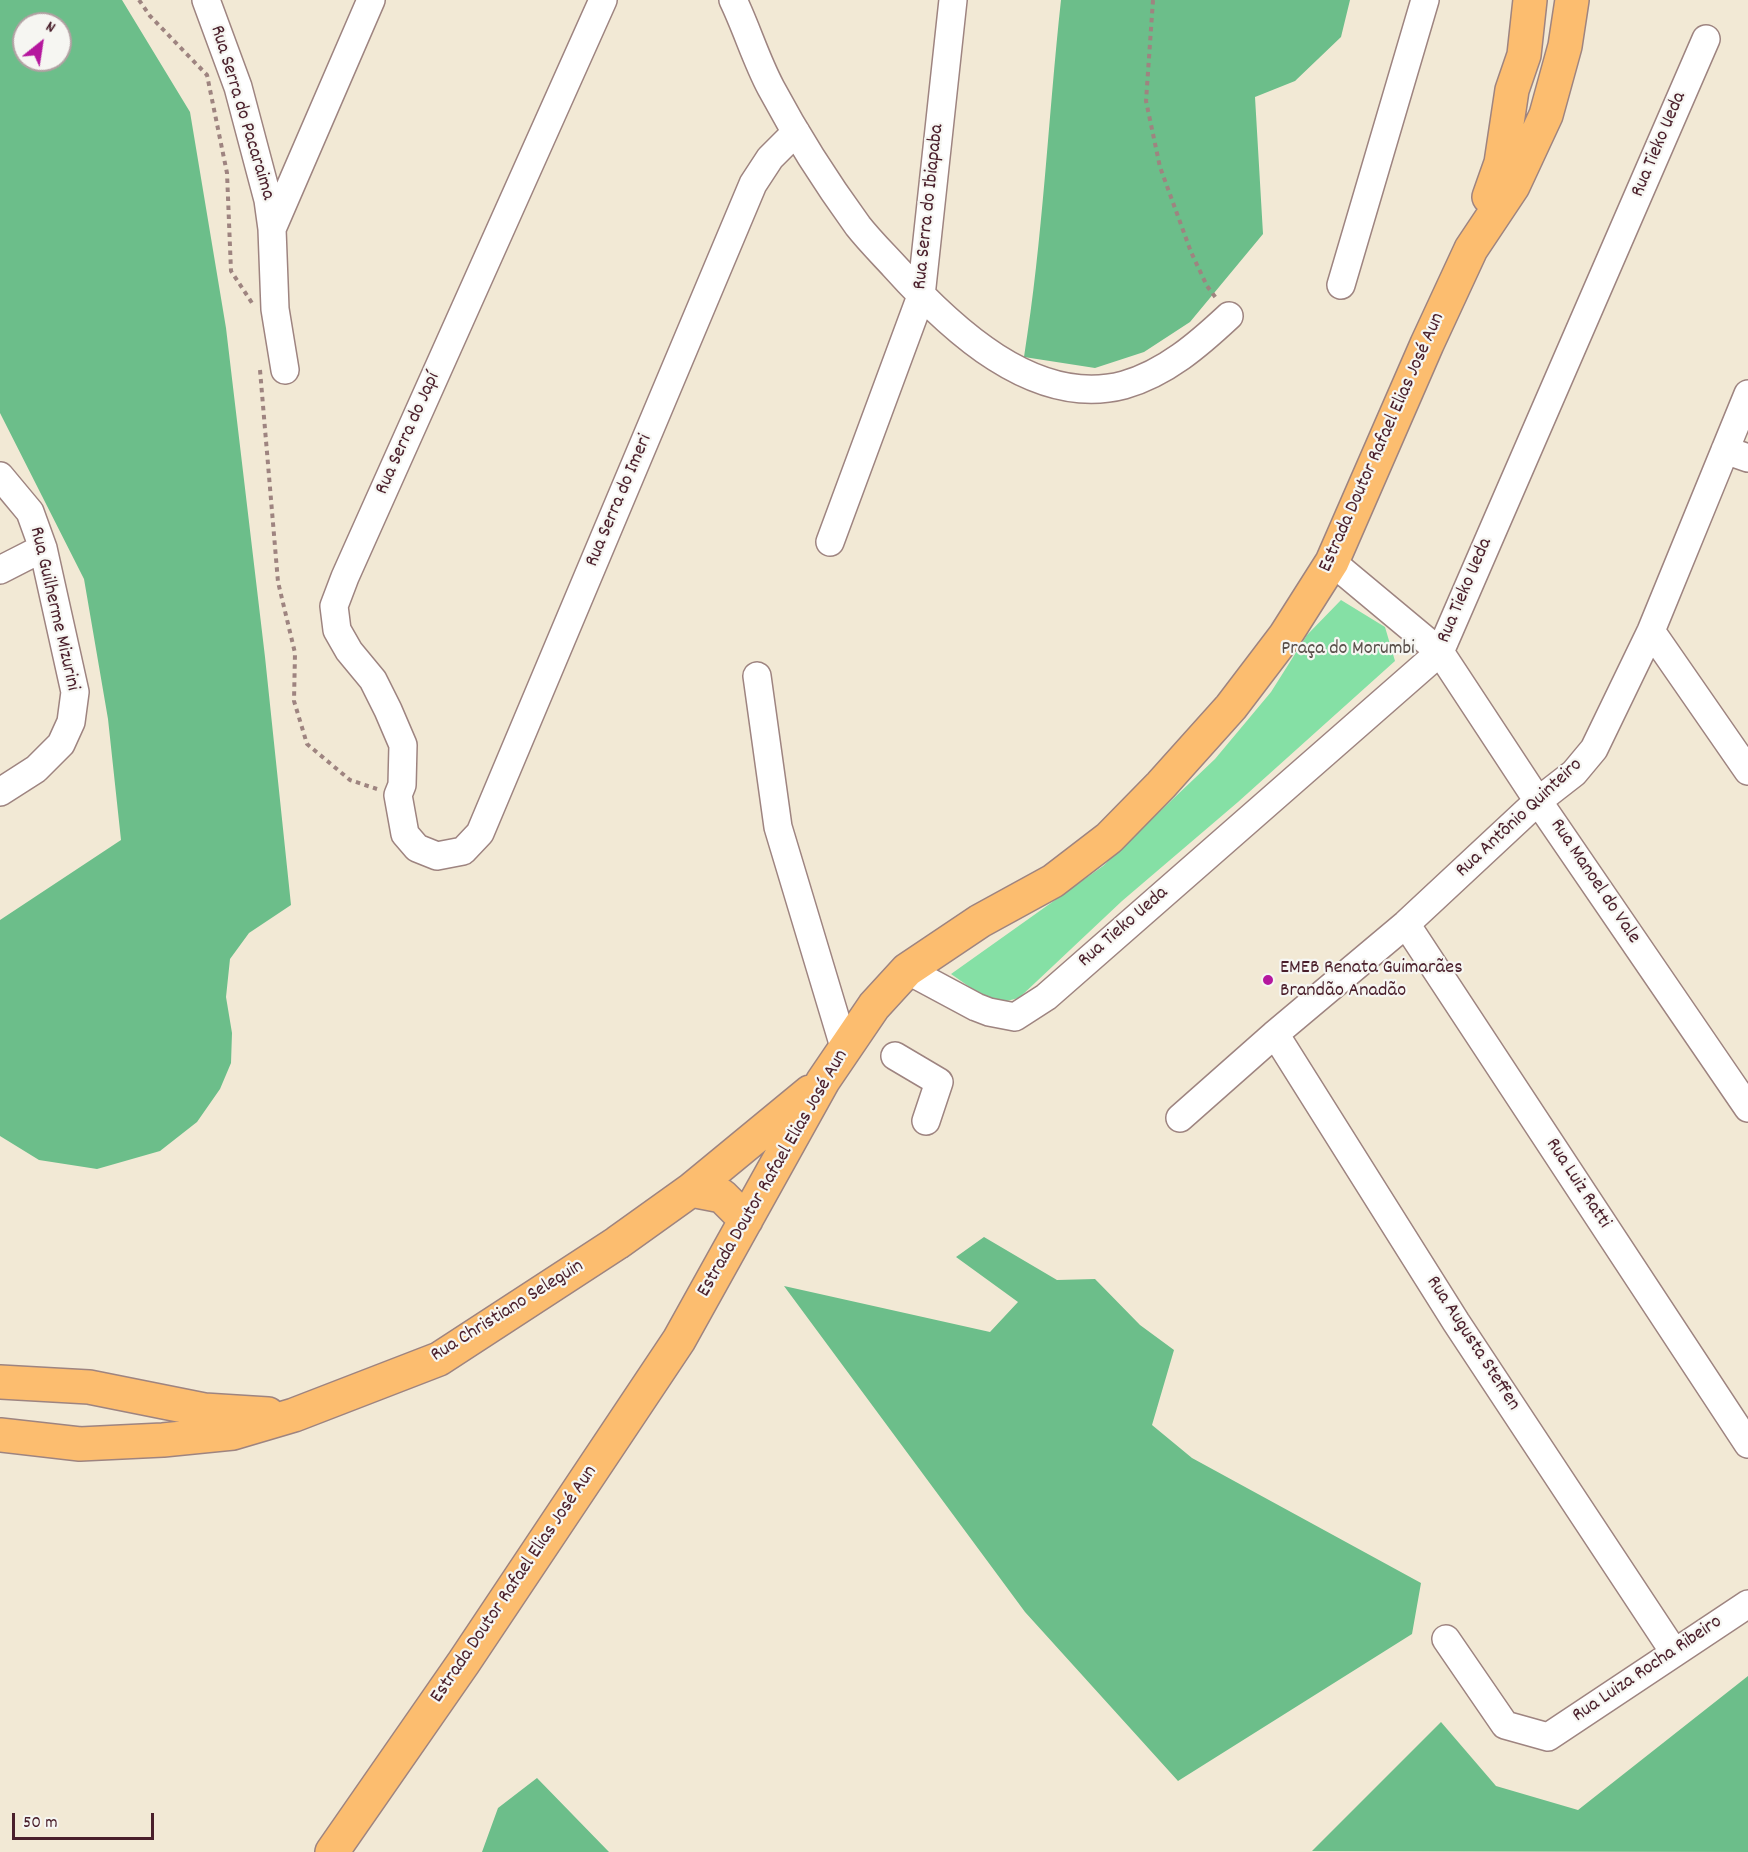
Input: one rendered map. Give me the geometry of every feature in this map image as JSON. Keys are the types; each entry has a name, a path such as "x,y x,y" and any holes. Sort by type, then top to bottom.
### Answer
{"main road":[{"path":"1471,249 1501,163 1512,90 1524,55 1530,0"},
{"name":"Estrada Doutor Rafael Elias José Aun","path":"332,1852 471,1653 678,1341 823,1081 874,1006 907,970 980,921 1053,881 1109,838 1161,785 1231,707 1285,636 1332,562 1471,249 1513,186 1546,115 1565,46 1572,0"},
{"name":"Rua Christiano Seleguin","path":"0,1435 80,1444 163,1440 233,1433 294,1415 439,1359 617,1243 691,1190 823,1081"},
{"path":"691,1190 722,1196 747,1220"},
{"path":"0,1382 89,1387 204,1410 294,1415"}],"street":[{"name":"Rua Serra do Pacaraima","path":"206,0 238,87 268,200 273,229 275,309 272,369"},
{"path":"273,229 371,0"},
{"name":"Rua Serra do Japí","path":"437,856 417,848 405,834 398,795 402,785 403,745 373,680 349,651 338,630 334,606 603,0"},
{"name":"Rua Serra do Ibiapaba","path":"830,542 921,296 953,0"},
{"path":"1341,285 1425,0"},
{"path":"738,5 770,86 796,132 859,228 921,296 971,340 1029,376 1078,390 1124,385 1162,370 1199,344 1229,316"},
{"name":"Rua Tieko Ueda","path":"907,970 989,1012 1015,1017 1046,997 1440,652 1706,39"},
{"name":"Rua Serra do Imeri","path":"437,856 463,850 480,833 753,184 770,158 796,132"},
{"name":"Rua Antônio Quinteiro","path":"1180,1118 1275,1034 1406,924 1538,801 1574,773 1594,749 1736,454 1748,394"},
{"name":"Rua Guilherme Mizurini","path":"0,476 30,512 43,548 75,692 71,722 61,744 36,769 0,792"},
{"path":"0,570 43,548"},
{"name":"Rua Manoel do Vale","path":"1332,562 1440,652 1538,801 1748,1108"},
{"path":"1651,631 1748,771"},
{"path":"757,676 778,827 845,1050"},
{"name":"Rua Luiz Ratti","path":"1406,924 1748,1444"},
{"name":"Rua Augusta Steffen","path":"1275,1034 1456,1322 1674,1652"},
{"path":"895,1056 939,1082 926,1121"},
{"name":"Rua Luiza Rocha Ribeiro","path":"1446,1640 1505,1725 1548,1737 1748,1604"}],"path":[{"path":"139,0 150,16 207,75 227,173 231,271 255,308"},
{"path":"1153,0 1146,101 1160,166 1191,252 1207,286 1229,316"},
{"path":"272,369 278,582 295,652 294,701 308,744 350,780 398,795"}],"green space":[{"path":"0,0 122,0 190,112 226,328 265,657 291,905 249,933 230,959 226,997 232,1033 231,1063 220,1089 197,1122 160,1151 97,1169 39,1160 0,1136 0,920 121,840 108,719 84,579 0,413"},
{"path":"1061,0 1350,0 1341,37 1295,81 1255,97 1263,234 1190,322 1144,352 1095,368 1024,357 1041,224"},
{"name":"Praça do Morumbi","path":"1341,600 1385,627 1395,661 1238,802 1122,901 1019,998 994,1004 951,974 1103,866 1215,759 1271,692 1307,635"},
{"path":"984,1237 1057,1280 1095,1279 1140,1325 1174,1350 1152,1425 1192,1458 1421,1583 1412,1634 1178,1781 1025,1612 784,1286 990,1332 1018,1302 956,1257"},
{"path":"1748,1676 1748,1852 1312,1851 1441,1722 1496,1786 1578,1810"},
{"path":"537,1778 609,1852 482,1852 498,1808"}],"place":[{"name":"EMEB Renata Guimarães Brandão Anadão","path":"1268,980"}]}
